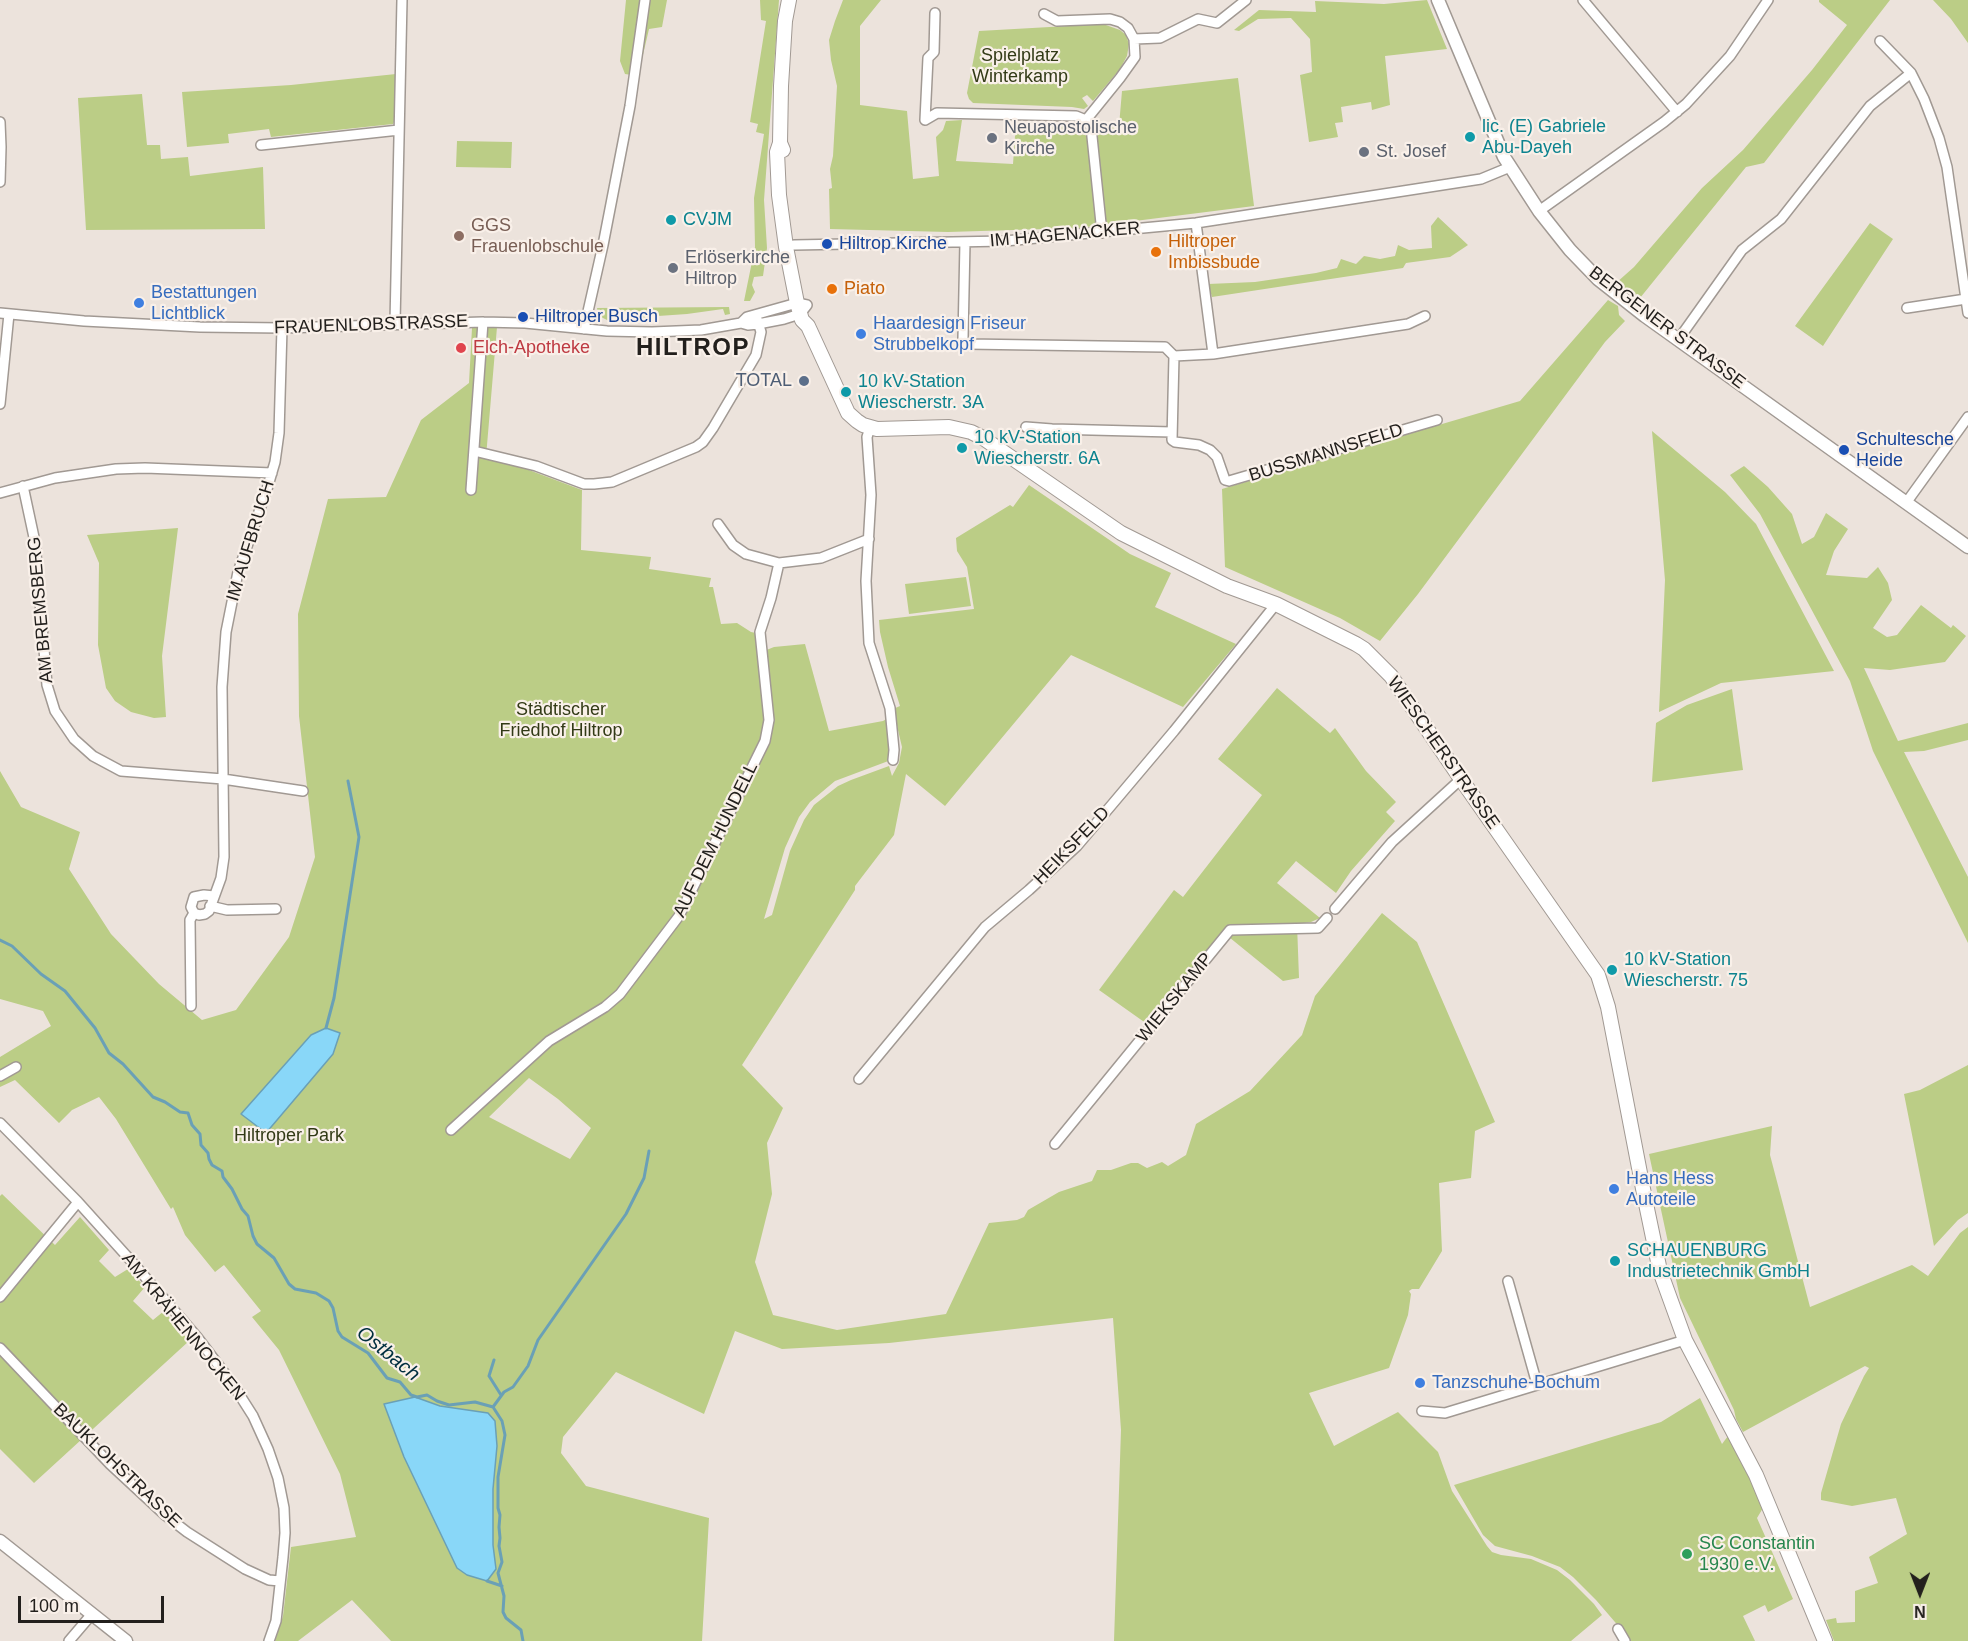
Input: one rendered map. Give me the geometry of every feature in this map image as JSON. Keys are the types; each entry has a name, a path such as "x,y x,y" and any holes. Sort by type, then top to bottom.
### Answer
{"main road":[{"path":"789,0 785,21 780,143 783,150 790,246 801,307 811,318 808,326 848,413 870,428"},
{"name":"WIESCHERSTRASSE","path":"870,428 887,430 949,427 971,432 1121,533 1227,586 1276,604 1364,649 1391,676 1598,975 1608,1007 1660,1270 1685,1340 1756,1475 1825,1641"}],"street":[{"path":"395,323 402,0"},
{"path":"584,329 630,106 645,0"},
{"path":"1134,39 1160,38 1198,19 1217,23 1246,0"},
{"name":"BERGENER STRASSE","path":"1438,0 1498,147 1539,211 1570,250 1598,279 1678,340 1968,547"},
{"path":"1583,0 1677,112"},
{"path":"1539,211 1677,112 1730,56 1768,0"},
{"path":"935,13 934,52 928,58 926,120 937,113 1076,116 1086,120 1091,128 1102,233"},
{"path":"1044,14 1058,21 1110,19 1128,28 1134,39 1135,57 1086,120"},
{"path":"1880,41 1911,73 1924,99 1947,167 1968,313"},
{"path":"1678,340 1743,250 1781,219 1870,106 1911,73"},
{"path":"0,122 0,182"},
{"path":"261,145 399,130"},
{"name":"IM HAGENACKER","path":"790,246 1038,238 1196,223 1481,179 1510,167"},
{"path":"1196,223 1213,354"},
{"path":"965,242 964,343 1165,347 1174,356 1172,432"},
{"path":"1907,308 1966,299"},
{"name":"FRAUENLOBSTRASSE","path":"4,313 146,325 282,328 483,322 626,332 681,331 741,322 748,325 757,319 801,307"},
{"path":"0,404 4,313"},
{"path":"1174,356 1213,354 1408,324 1425,316"},
{"path":"474,451 536,466 584,483 594,484 612,482 696,447 703,442 713,428 756,355 761,332 757,319"},
{"path":"471,490 483,322"},
{"name":"IM AUFBRUCH","path":"210,906 220,878 224,853 222,674 228,617 238,572 272,473 279,433 282,328"},
{"path":"1906,503 1968,417"},
{"name":"BUSSMANNSFELD","path":"1026,427 1172,432 1172,440 1175,442 1199,445 1210,450 1217,457 1225,480 1229,481 1437,420"},
{"path":"870,428 867,437 871,482 866,581 869,643 890,708 893,760"},
{"path":"0,493 65,476 116,469 272,473"},
{"name":"AM BREMSBERG","path":"23,486 35,542 47,685 50,699 61,722 74,739 93,756 121,771 223,779 303,791"},
{"path":"718,524 732,545 746,554 779,563 821,558 869,539"},
{"name":"AUF DEM HUNDELL","path":"451,1130 549,1041 605,1007 620,994 680,916 765,741 769,720 760,632 779,563"},
{"name":"HEIKSFELD","path":"859,1079 985,927 1077,846 1276,604"},
{"path":"1335,909 1392,842 1461,779"},
{"path":"214,896 194,897 191,907 194,913 205,914 210,906 227,910 276,909"},
{"path":"191,1006 190,920 194,913"},
{"name":"WIEKSKAMP","path":"1055,1144 1230,930 1318,928 1327,918"},
{"path":"0,1076 16,1067"},
{"name":"AM KRÄHENNOCKEN","path":"0,1123 78,1202 196,1338 232,1383 253,1416 278,1478 284,1509 285,1533 276,1621 269,1641"},
{"path":"0,1297 78,1202"},
{"path":"1508,1281 1537,1384"},
{"path":"1422,1411 1445,1413 1685,1340"},
{"name":"BAUKLOHSTRASSE","path":"0,1348 110,1464 165,1515 245,1569 269,1580 280,1581"},
{"path":"0,1541 126,1641"},
{"path":"69,1641 92,1614"},
{"path":"1618,1629 1625,1641"}],"green space":[{"path":"626,0 667,0 662,27 649,29 638,76 625,74 620,61"},
{"path":"760,0 779,0 764,200 767,248 763,276 754,277 752,285 755,292 750,301 744,301 755,247 754,198 764,134 756,132 758,124 750,122 766,21 761,20"},
{"path":"843,0 881,0 860,26 860,105 907,111 913,179 939,176 936,137 943,130 946,121 962,120 956,161 1013,164 1016,122 1119,126 1122,91 1238,78 1254,206 1079,228 948,232 830,229 829,189 832,188 830,169 833,156 837,86 829,40"},
{"path":"1427,0 1447,49 1385,56 1390,105 1372,110 1371,102 1341,107 1343,122 1335,123 1338,137 1309,142 1300,75 1312,72 1310,39 1291,18 1258,19 1239,31 1234,30 1259,10 1316,12 1315,1 1384,4"},
{"path":"1819,0 1890,0 1764,163 1746,167 1640,298 1628,292 1616,283 1634,267 1702,188 1743,150 1812,70 1847,25"},
{"path":"1933,0 1968,0 1968,43 1951,19"},
{"name":"Spielplatz Winterkamp","path":"1103,24 1120,30 1126,35 1129,44 1127,56 1120,69 1093,101 1087,95 1082,98 1088,106 1084,109 973,103 969,99 967,93 979,31"},
{"path":"396,74 393,124 271,137 269,129 228,134 229,143 187,147 182,92 291,85"},
{"path":"142,94 147,145 160,145 161,159 188,157 190,176 263,167 265,229 86,230 78,98"},
{"path":"457,141 512,142 511,168 456,167"},
{"path":"1438,217 1468,245 1450,257 1406,263 1403,268 1212,297 1208,284 1255,282 1316,273 1337,268 1341,259 1356,264 1364,256 1380,259 1395,256 1398,245 1409,250 1432,248 1431,226"},
{"path":"1870,223 1893,239 1823,346 1795,326"},
{"path":"1608,300 1618,306 1619,315 1625,321 1605,342 1418,594 1380,641 1340,618 1225,567 1222,489 1520,401"},
{"path":"729,307 730,314 725,315 723,309 658,316 658,322 643,322 642,316 614,315 613,321 609,321 599,316 597,308"},
{"path":"497,327 486,457 513,464 582,490 581,550 651,557 649,569 711,578 709,587 713,587 721,624 737,623 756,633 759,653 774,647 805,644 829,731 883,721 888,718 891,760 835,781 810,802 799,817 785,848 764,919 772,915 790,851 804,820 814,805 838,786 851,780 889,766 892,776 899,763 902,747 893,709 900,706 888,667 879,620 974,609 967,567 957,551 956,538 1010,505 1013,507 1029,485 1130,554 1171,573 1155,607 1236,644 1183,707 1071,655 945,806 906,774 894,835 855,886 855,890 742,1065 783,1108 767,1143 772,1194 755,1262 773,1315 837,1330 946,1314 989,1223 1024,1217 1028,1210 1059,1192 1092,1181 1097,1170 1111,1170 1131,1163 1138,1163 1147,1168 1162,1162 1168,1166 1186,1155 1196,1124 1250,1091 1302,1035 1315,996 1382,913 1417,942 1495,1122 1475,1131 1471,1178 1439,1183 1442,1251 1419,1289 1409,1291 1411,1294 1408,1315 1389,1368 1309,1393 1334,1446 1398,1412 1438,1452 1452,1491 1492,1552 1531,1559 1557,1570 1594,1604 1602,1615 1571,1641 1114,1641 1121,1430 1113,1318 889,1343 782,1349 735,1331 704,1414 616,1372 563,1437 561,1453 586,1486 709,1518 702,1641 391,1641 352,1600 298,1641 275,1641 283,1616 291,1547 356,1537 340,1474 279,1350 252,1317 261,1311 224,1265 215,1272 185,1235 173,1207 171,1209 116,1119 99,1097 72,1110 59,1123 15,1080 0,1087 0,1057 51,1026 43,1011 0,999 0,771 21,807 80,832 69,869 111,934 159,984 202,1020 236,1010 289,937 315,857 299,716 298,614 328,499 386,497 421,420 469,383 472,328","holes":["529,1078 558,1099 591,1128 570,1159 489,1117"]},
{"path":"1652,431 1725,492 1756,524 1834,671 1721,683 1659,712 1665,580"},
{"path":"1744,466 1768,487 1792,514 1802,544 1814,537 1826,513 1848,529 1834,551 1826,575 1867,578 1878,567 1888,583 1892,600 1873,628 1887,637 1897,635 1921,605 1951,628 1953,625 1966,636 1945,662 1890,670 1864,668 1898,741 1968,723 1968,740 1924,751 1904,752 1968,877 1968,943 1873,751 1850,681 1760,514 1730,475"},
{"path":"178,528 162,656 166,717 154,718 131,712 115,701 106,688 98,645 99,563 87,535"},
{"path":"966,577 971,606 909,614 905,584"},
{"path":"1277,688 1330,733 1335,728 1366,771 1396,802 1386,812 1395,821 1351,871 1336,893 1296,861 1277,883 1320,918 1297,924 1299,978 1283,981 1224,933 1147,1024 1099,990 1174,890 1183,897 1262,795 1218,759"},
{"path":"1732,689 1743,770 1652,782 1656,723 1687,705"},
{"path":"1968,1065 1968,1213 1958,1220 1934,1246 1904,1094 1920,1090"},
{"path":"1772,1126 1770,1155 1810,1307 1912,1265 1928,1276 1960,1233 1968,1227 1968,1641 1834,1641 1826,1620 1836,1618 1837,1623 1855,1622 1855,1591 1878,1583 1869,1557 1907,1534 1896,1498 1852,1506 1821,1500 1841,1424 1869,1368 1865,1366 1743,1432 1680,1298 1649,1154"},
{"path":"2,1194 55,1245 80,1217 109,1250 99,1261 115,1277 128,1269 145,1287 133,1301 153,1320 164,1311 189,1341 34,1483 0,1449 0,1196"},
{"path":"1700,1398 1722,1444 1728,1436 1752,1483 1763,1508 1757,1518 1793,1599 1768,1612 1765,1605 1743,1616 1755,1641 1629,1641 1596,1600 1560,1567 1532,1556 1495,1546 1483,1535 1454,1485 1661,1422"}],"water":[{"path":"326,1028 340,1033 333,1054 266,1133 241,1114 311,1035"},
{"path":"415,1397 440,1406 488,1413 495,1421 497,1446 493,1489 493,1545 496,1569 487,1581 467,1575 457,1568 404,1457 384,1404"}],"waterway":[{"path":"326,1028 334,998 359,837 348,781"},
{"name":"Ostbach","path":"0,940 12,946 41,974 65,991 95,1028 109,1053 123,1064 153,1097 180,1112 188,1113 192,1125 200,1134 201,1145 208,1153 212,1165 222,1171 223,1177 248,1216 257,1244 274,1258 289,1284 295,1289 316,1293 329,1301 342,1337 368,1353 387,1378 400,1382 411,1395 417,1397 427,1395 449,1405 475,1402 493,1407 502,1421 505,1435 498,1477 499,1546 502,1562 498,1573 504,1596 503,1612 506,1618 521,1630 523,1641"},
{"path":"253,1132 258,1128"},
{"path":"493,1407 504,1392 513,1387 528,1366 538,1340 626,1214 644,1178 649,1151"},
{"path":"494,1360 489,1376 501,1395"},
{"path":"487,1581 502,1586"}],"place":[{"name":"lic. (E) Gabriele Abu-Dayeh","path":"1470,137"},
{"name":"Neuapostolische Kirche","path":"992,138"},
{"name":"St. Josef","path":"1364,152"},
{"name":"CVJM","path":"671,220"},
{"name":"GGS Frauenlobschule","path":"459,236"},
{"name":"Hiltrop Kirche","path":"827,244"},
{"name":"Hiltroper Imbissbude","path":"1156,252"},
{"name":"Erlöserkirche Hiltrop","path":"673,268"},
{"name":"Piato","path":"832,289"},
{"name":"Bestattungen Lichtblick","path":"139,303"},
{"name":"Hiltroper Busch","path":"523,317"},
{"name":"Haardesign Friseur Strubbelkopf","path":"861,334"},
{"name":"Elch-Apotheke","path":"461,348"},
{"name":"TOTAL","path":"804,381"},
{"name":"10 kV-Station Wiescherstr. 3A","path":"846,392"},
{"name":"10 kV-Station Wiescherstr. 6A","path":"962,448"},
{"name":"Schultesche Heide","path":"1844,450"},
{"name":"10 kV-Station Wiescherstr. 75","path":"1612,970"},
{"name":"Hans Hess Autoteile","path":"1614,1189"},
{"name":"SCHAUENBURG Industrietechnik GmbH","path":"1615,1261"},
{"name":"Tanzschuhe-Bochum","path":"1420,1383"},
{"name":"SC Constantin 1930 e.V.","path":"1687,1554"}],"district":[{"name":"HILTROP","path":"693,348"}],"park label":[{"name":"Städtischer Friedhof Hiltrop","path":"561,720"},
{"name":"Hiltroper Park","path":"289,1136"}]}
